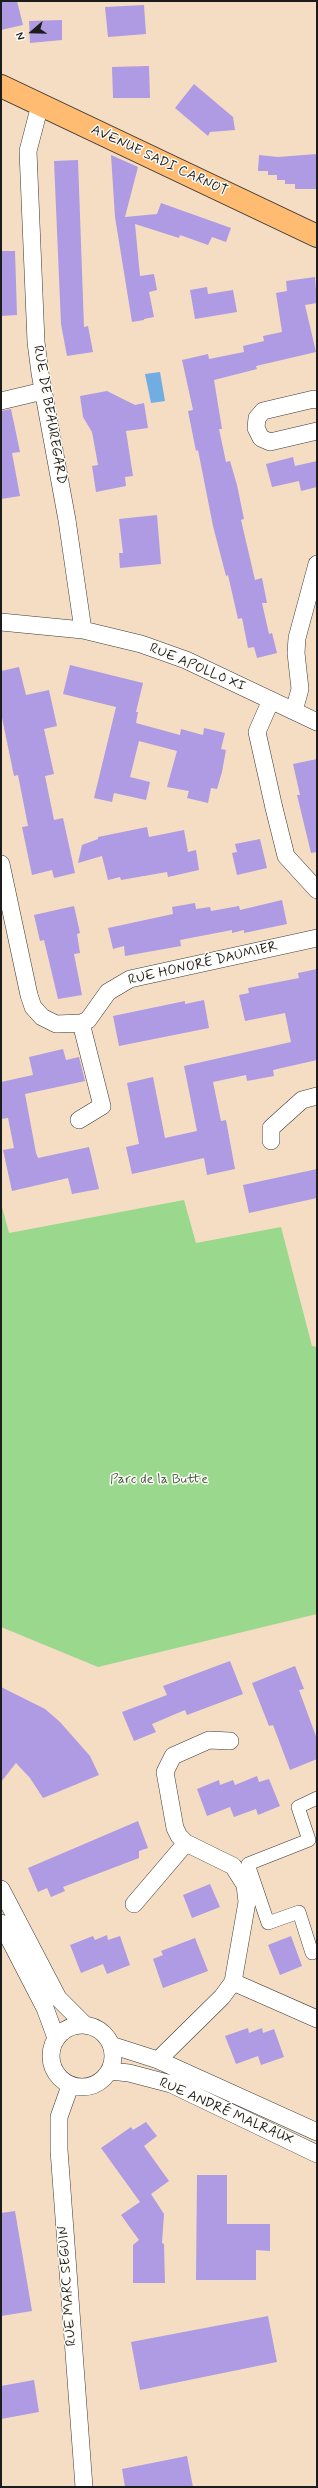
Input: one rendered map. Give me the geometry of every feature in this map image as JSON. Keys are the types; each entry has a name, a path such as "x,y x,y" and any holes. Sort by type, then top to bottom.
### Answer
{"main road":[{"name":"AVENUE SADI CARNOT","path":"1,86 317,236"}],"street":[{"name":"RUE DE BEAUREGARD","path":"40,105 28,151 36,342 43,391 67,520 83,630"},
{"path":"1,400 43,391"},
{"path":"317,400 314,399 262,411 257,418 256,428 261,438 270,442 317,431"},
{"path":"294,711 300,689 296,653 297,638 317,564"},
{"name":"RUE APOLLO XI","path":"1,622 83,630 141,644 186,660 317,722"},
{"path":"271,700 258,732 274,808 286,856 317,890"},
{"path":"1,864 3,882 33,1007 42,1017 56,1024 81,1023 102,1106 79,1120"},
{"name":"RUE HONORÉ DAUMIER","path":"81,1023 88,1020 108,992 130,979 317,938"},
{"path":"271,1141 271,1128 302,1100 317,1096"},
{"path":"158,2060 222,1997 233,1982 247,1902 245,1884 233,1866 186,1843 175,1828 165,1772 167,1763 173,1756 209,1740 230,1741"},
{"path":"317,1798 298,1807 309,1840 248,1864 268,1923 299,1912 312,1953 317,1951"},
{"path":"134,1904 186,1843"},
{"path":"1,1889 58,1998 85,2025"},
{"path":"1,1923 42,2002 56,2038"},
{"path":"233,1982 317,2019"},
{"path":"85,2025 96,2028 106,2035 111,2045 113,2063 110,2071 97,2084 79,2088 70,2086 60,2080 52,2065 51,2048 56,2038 69,2027 85,2025"},
{"name":"RUE ANDRÉ MALRAUX","path":"111,2045 158,2060 317,2132"},
{"name":"RUE ANDRÉ MALRAUX","path":"110,2071 129,2073 171,2084 317,2154"},
{"name":"RUE MARC SEGUIN","path":"70,2086 59,2117 59,2150 84,2487"}],"green space":[{"name":"Parc de la Butte","path":"184,1200 196,1243 281,1227 312,1346 317,1347 317,1614 98,1667 1,1627 1,1203 9,1233"}],"water":[{"path":"160,372 165,401 151,403 145,374"}],"building":[{"path":"1,1 17,1 23,25 1,30"},
{"path":"144,5 146,34 108,37 105,7"},
{"path":"62,20 62,40 30,43 29,21"},
{"path":"149,66 150,98 113,98 112,67"},
{"path":"194,84 233,117 235,130 210,132 208,136 175,108"},
{"path":"317,154 317,189 295,189 295,184 285,184 285,180 277,180 277,175 268,175 268,171 258,171 259,155 278,157"},
{"path":"111,155 138,167 125,217 157,214 161,203 231,228 226,242 212,237 208,245 180,235 179,238 135,224 140,276 154,274 157,290 149,292 154,317 132,322 115,217"},
{"path":"78,160 84,327 88,326 93,352 67,356 61,324 54,161"},
{"path":"1,251 15,251 17,315 1,316"},
{"path":"315,277 317,303 305,305 316,352 256,366 257,369 214,380 222,429 219,429 226,462 230,461 237,485 244,519 241,520 255,580 262,578 267,603 262,603 269,634 272,633 277,653 257,658 254,647 248,648 242,618 238,619 228,575 226,576 213,526 198,450 196,451 188,411 193,410 182,360 208,354 209,359 244,352 243,346 264,341 263,336 282,332 276,293 287,291 286,281"},
{"path":"207,287 208,294 233,290 237,312 195,319 190,290"},
{"path":"107,391 135,405 144,403 148,428 126,431 133,476 125,477 126,486 96,492 92,466 98,465 92,432 83,417 80,396"},
{"path":"11,409 20,452 12,453 20,496 1,499 1,411"},
{"path":"293,457 295,466 317,461 317,487 301,491 299,481 272,487 266,464"},
{"path":"157,515 161,564 120,568 119,553 123,553 119,519"},
{"path":"70,665 143,683 136,712 138,712 136,723 180,735 181,729 203,735 204,728 225,733 221,749 226,750 222,772 217,789 211,788 208,803 187,798 189,791 167,787 177,751 139,741 130,777 150,782 146,800 114,793 112,802 94,798 116,707 63,694"},
{"path":"19,667 26,695 49,690 57,726 44,729 54,774 45,776 54,820 63,818 75,873 54,878 52,870 32,875 22,827 28,826 18,775 14,776 1,713 1,671"},
{"path":"317,759 317,852 311,853 297,795 300,795 293,764"},
{"path":"147,827 149,837 184,830 188,852 196,850 199,870 168,877 167,872 121,880 120,877 108,880 102,856 78,863 82,845 98,839 98,837"},
{"path":"260,839 267,868 237,875 232,853 237,852 235,844"},
{"path":"282,900 287,924 244,933 244,930 232,933 232,930 180,940 181,946 125,956 124,946 113,949 108,928 173,914 172,907 195,903 196,909 210,907 211,911 239,906 240,910"},
{"path":"74,906 80,933 77,934 80,953 74,954 82,995 58,999 44,940 40,941 34,915"},
{"path":"317,969 317,1060 273,1070 274,1076 247,1081 246,1075 213,1082 221,1121 226,1120 235,1169 207,1175 204,1158 132,1174 126,1147 139,1144 127,1083 153,1077 165,1138 197,1131 184,1066 291,1042 285,1013 245,1021 239,995 249,993 248,988 299,978 298,973"},
{"path":"204,1000 209,1028 119,1046 113,1016 185,1001 185,1004"},
{"path":"63,1049 66,1060 79,1057 85,1081 25,1094 36,1153 38,1158 89,1147 99,1189 72,1194 68,1178 12,1191 3,1150 14,1148 8,1118 1,1119 1,1082 33,1075 29,1057"},
{"path":"317,1169 317,1198 249,1213 243,1185"},
{"path":"230,1661 243,1694 187,1715 185,1710 152,1724 156,1732 134,1741 122,1712 167,1695 163,1686"},
{"path":"295,1666 304,1689 299,1690 317,1739 317,1759 290,1770 273,1725 269,1726 252,1683"},
{"path":"1,1687 45,1709 60,1722 90,1756 99,1775 43,1798 30,1778 16,1763 1,1782"},
{"path":"257,1776 259,1782 269,1779 280,1806 258,1815 256,1809 234,1817 230,1807 207,1816 197,1789 219,1780 220,1785 233,1780 235,1785"},
{"path":"138,1821 148,1848 139,1851 139,1858 63,1887 65,1891 51,1897 47,1888 38,1892 28,1868"},
{"path":"210,1884 220,1907 192,1918 183,1895"},
{"path":"107,1935 108,1940 120,1936 130,1965 107,1974 103,1964 81,1973 70,1945 93,1936 95,1940"},
{"path":"291,1936 302,1966 280,1975 268,1945"},
{"path":"195,1938 208,1971 163,1988 153,1959 163,1955 161,1951"},
{"path":"248,2028 249,2033 262,2028 263,2033 274,2029 284,2057 261,2065 258,2056 236,2064 225,2036"},
{"path":"146,2122 157,2136 144,2146 169,2181 151,2194 164,2214 162,2243 164,2244 165,2283 133,2283 133,2245 139,2240 121,2215 140,2202 101,2148 131,2127 133,2130"},
{"path":"197,2175 227,2175 227,2224 270,2224 270,2251 256,2250 256,2280 196,2280"},
{"path":"15,2211 32,2311 1,2316 1,2213"},
{"path":"268,2316 277,2362 140,2390 131,2342"},
{"path":"34,2380 39,2412 1,2419 1,2386"},
{"path":"187,2456 193,2487 125,2487 122,2469"}]}
